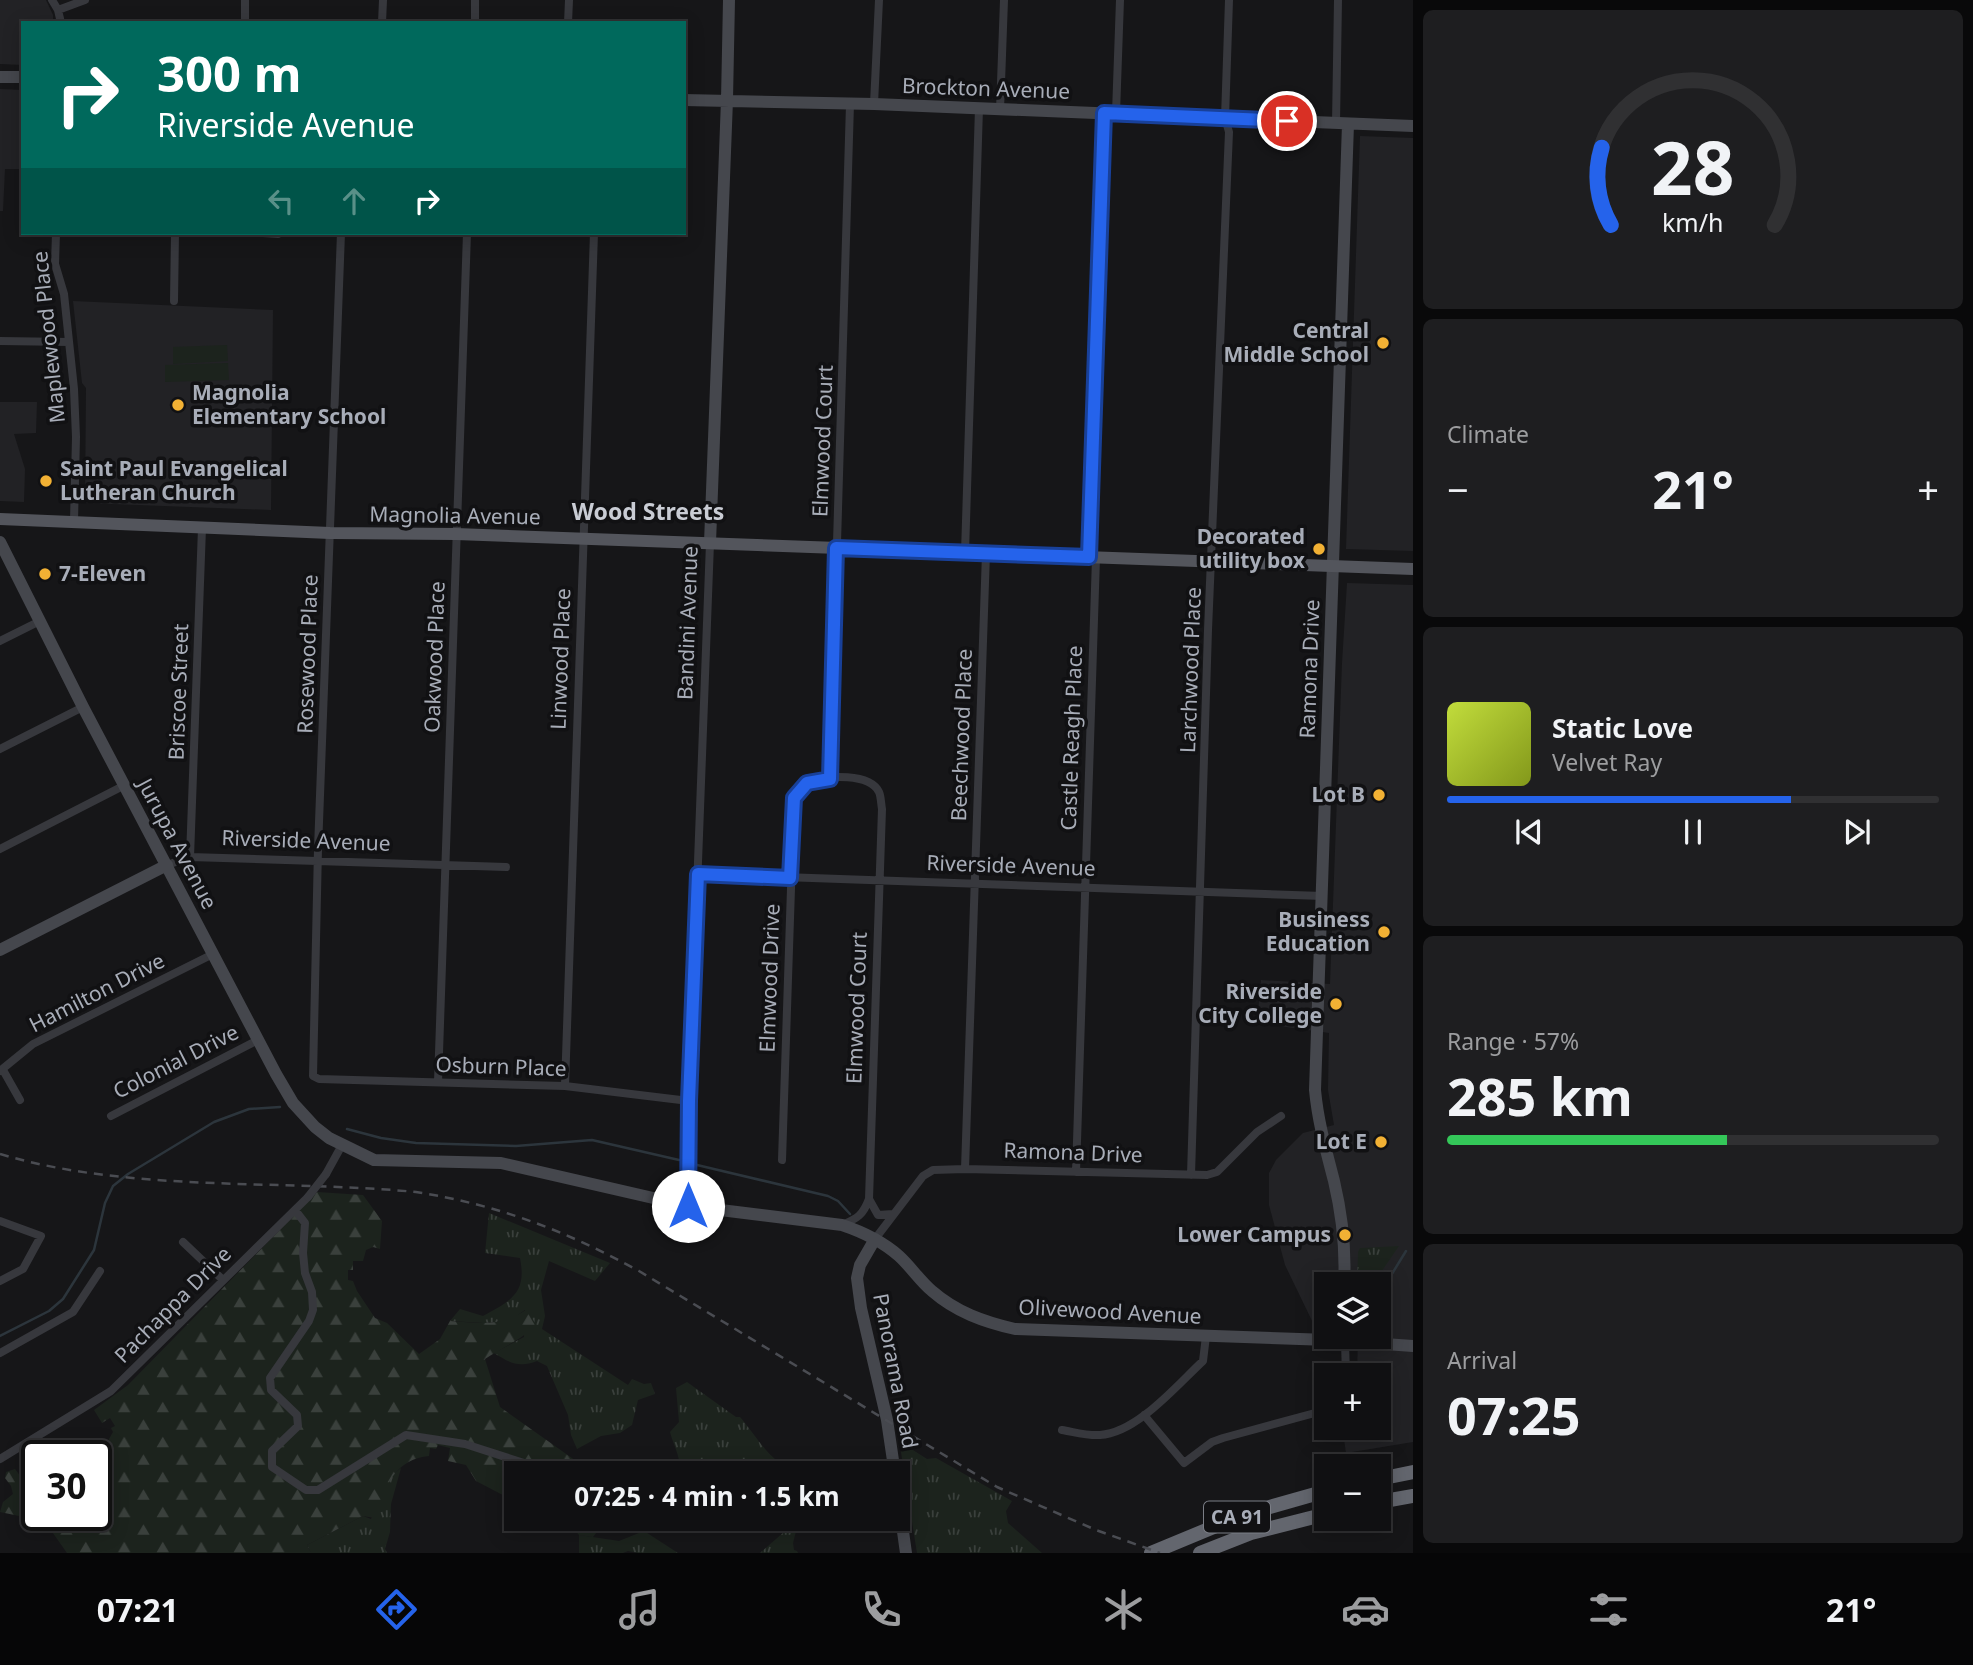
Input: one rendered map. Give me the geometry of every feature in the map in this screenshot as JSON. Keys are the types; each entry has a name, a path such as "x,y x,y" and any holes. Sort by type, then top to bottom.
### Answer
{"highway":[{"path":"1391,1477 1413,1472"},
{"name":"CA 91","path":"1151,1553 1245,1514 1314,1494"},
{"path":"1391,1500 1413,1496"},
{"name":"CA 91","path":"1200,1553 1251,1533 1314,1517"}],"main road":[{"name":"Bandini Avenue","path":"710,543 729,0"},
{"path":"0,77 21,77"},
{"name":"Brockton Avenue","path":"686,100 874,104 1413,126"},
{"name":"Ramona Drive","path":"1342,123 1333,565 1315,1090 1321,1136 1340,1211 1345,1272"},
{"name":"Magnolia Avenue","path":"0,519 330,533 456,534 1413,569"},
{"name":"Jurupa Avenue","path":"0,542 83,707 293,1103 315,1127 342,1145"},
{"name":"Riverside Avenue","path":"0,950 167,865"},
{"name":"Olivewood Avenue","path":"342,1145 374,1160 501,1163 688,1206 842,1225 875,1239 899,1256 933,1293 986,1322 1030,1330 1314,1338"},
{"name":"Panorama Road","path":"875,1239 860,1265 857,1278 861,1308 887,1420 892,1461"},
{"name":"Olivewood Avenue","path":"1391,1344 1413,1346"},
{"path":"903,1531 906,1553"}],"street":[{"path":"52,0 61,21"},
{"path":"58,10 85,0"},
{"path":"245,0 245,21"},
{"path":"382,21 383,0"},
{"path":"475,0 475,21"},
{"path":"568,21 569,0"},
{"path":"874,104 879,0"},
{"path":"1000,110 1004,0"},
{"name":"Castle Reagh Place","path":"1076,1172 1092,558 1110,113 1120,0"},
{"name":"Larchwood Place","path":"1191,1175 1208,630 1229,132 1225,118 1229,0"},
{"name":"Ramona Drive","path":"1338,0 1342,123"},
{"name":"Elmwood Court","path":"850,104 830,779 859,777 871,783 879,792 882,809 869,1199"},
{"path":"965,553 979,108"},
{"name":"Maplewood Place","path":"56,235 55,264 64,294 76,437 74,521"},
{"path":"174,301 175,235"},
{"name":"Rosewood Place","path":"313,1076 318,861 341,235"},
{"name":"Oakwood Place","path":"438,1082 467,235"},
{"name":"Linwood Place","path":"565,1086 594,235"},
{"path":"0,341 69,342"},
{"name":"Briscoe Street","path":"190,857 202,528"},
{"name":"Bandini Avenue","path":"688,1206 689,1101 710,543"},
{"name":"Beechwood Place","path":"965,1169 986,553"},
{"path":"0,641 40,621"},
{"path":"0,749 83,707"},
{"name":"Elmwood Drive","path":"782,1160 794,798 807,783 830,779"},
{"path":"0,849 125,785"},
{"name":"Riverside Avenue","path":"167,865 190,857 506,867"},
{"name":"Riverside Avenue","path":"698,874 1323,895"},
{"name":"Hamilton Drive","path":"20,1100 1,1071 33,1044 213,954"},
{"name":"Colonial Drive","path":"111,1116 258,1040"},
{"name":"Osburn Place","path":"313,1076 319,1079 565,1086 689,1101"},
{"name":"Ramona Drive","path":"875,1239 927,1173 941,1169 965,1169 1207,1175 1217,1172 1257,1132 1281,1116"},
{"name":"Pachappa Drive","path":"0,1459 111,1391 308,1197 326,1174 342,1145"},
{"path":"869,1199 878,1215 893,1214"},
{"path":"842,1225 859,1218 869,1199"},
{"path":"295,1210 305,1223 303,1253 305,1273 312,1292 313,1310 309,1321 270,1378 271,1390 297,1415 298,1426 272,1451 272,1467 306,1490 318,1490 406,1435 465,1444 515,1461"},
{"path":"0,1221 41,1236 23,1269 0,1281"},
{"path":"183,1242 223,1280"},
{"path":"0,1353 73,1312 100,1270"},
{"path":"1062,1430 1098,1436 1119,1432 1144,1415 1203,1361 1206,1336"},
{"path":"1144,1415 1184,1463 1212,1442 1314,1413"}],"shaded area":[{"path":"0,0 46,0 53,21 21,21 21,65 0,64"},
{"path":"0,89 21,90 21,169 5,169 3,211 0,211"},
{"name":"Central Middle School","path":"1360,136 1413,138 1413,551 1346,549"},
{"name":"Magnolia Elementary School","path":"73,301 273,310 271,510 85,503 86,388 82,383"},
{"path":"0,402 37,402 36,433 14,434 25,469 24,502 0,501"},
{"name":"Riverside City College","path":"1347,583 1413,585 1413,1442 1346,1453 1344,1440 1391,1440 1391,1363 1357,1363 1358,1349 1391,1349 1391,1272 1314,1272 1314,1325 1285,1265 1269,1205 1269,1173 1276,1160 1303,1133 1334,1125 1328,1090 1329,1033 1257,1023 1261,980 1330,984"}],"green space":[{"path":"227,345 228,361 173,364 173,347"},
{"path":"228,363 229,380 165,382 165,365"},
{"path":"317,1192 363,1195 382,1221 380,1249 373,1247 366,1250 363,1261 353,1261 353,1270 348,1270 348,1280 353,1281 375,1318 387,1323 419,1354 440,1339 450,1321 498,1321 526,1310 536,1324 531,1330 485,1359 500,1407 576,1461 504,1461 504,1496 476,1481 466,1465 448,1461 450,1448 438,1445 436,1449 430,1448 429,1456 409,1462 394,1475 384,1493 380,1514 375,1518 363,1516 307,1545 311,1553 67,1553 52,1531 112,1531 112,1440 109,1439 113,1432 111,1428 115,1426 110,1418 102,1423 94,1410 128,1385"},
{"path":"489,1213 610,1263 595,1281 549,1261 541,1290 545,1316 542,1329 628,1385 632,1379 644,1384 651,1383 655,1394 638,1400 632,1425 620,1433 601,1436 577,1449 571,1435 568,1415 547,1366 537,1361 515,1363 494,1353 524,1337 525,1310 509,1321 450,1321 460,1309 483,1316 509,1300 519,1288 522,1270 520,1258 485,1253"},
{"path":"1399,1246 1381,1272 1357,1272 1360,1248"},
{"path":"687,1382 736,1417 740,1417 778,1461 679,1461 670,1432 679,1422 676,1388"},
{"path":"903,1448 913,1450 927,1459 936,1458 1012,1501 1006,1511 1008,1523 1042,1553 917,1553 910,1509 910,1461 902,1461"},
{"path":"401,1468 391,1504 390,1532 385,1549 387,1553 311,1553 307,1545 363,1516 371,1519 390,1477"},
{"path":"15,1469 21,1477 21,1516 0,1512 3,1502 13,1494 5,1478 6,1472"},
{"path":"576,1531 598,1531 593,1537 579,1535"},
{"path":"644,1531 678,1553 579,1553 579,1535 619,1541"},
{"path":"785,1531 796,1531 793,1543 794,1550 798,1553 760,1553"}],"waterway":[{"path":"0,1336 49,1311 63,1299 94,1250 105,1203 113,1186 128,1174 214,1122 249,1109 280,1107"},
{"path":"347,1129 416,1143 516,1146 592,1140 679,1160"},
{"path":"697,1165 828,1196 838,1201 850,1214"},
{"path":"1391,1275 1406,1251"}],"railway":[{"path":"0,1154 101,1175 153,1180 416,1192 476,1204 531,1221 639,1271 997,1487 1096,1530 1160,1553"}],"place":[{"name":"Central Middle School","path":"1383,343"},
{"name":"Magnolia Elementary School","path":"178,405"},
{"name":"Saint Paul Evangelical Lutheran Church","path":"46,481"},
{"name":"Decorated utility box","path":"1319,549"},
{"name":"7-Eleven","path":"45,574"},
{"name":"Lot B","path":"1379,795"},
{"name":"Business Education","path":"1384,932"},
{"name":"Riverside City College","path":"1336,1004"},
{"name":"Lot E","path":"1381,1142"},
{"name":"Lower Campus","path":"1345,1235"}],"district":[{"name":"Wood Streets","path":"648,512"}],"route":[{"path":"688,1206 689,1101 698,874 790,878 794,798 807,783 830,779 836,548 1089,557 1104,113 1287,121"}]}
